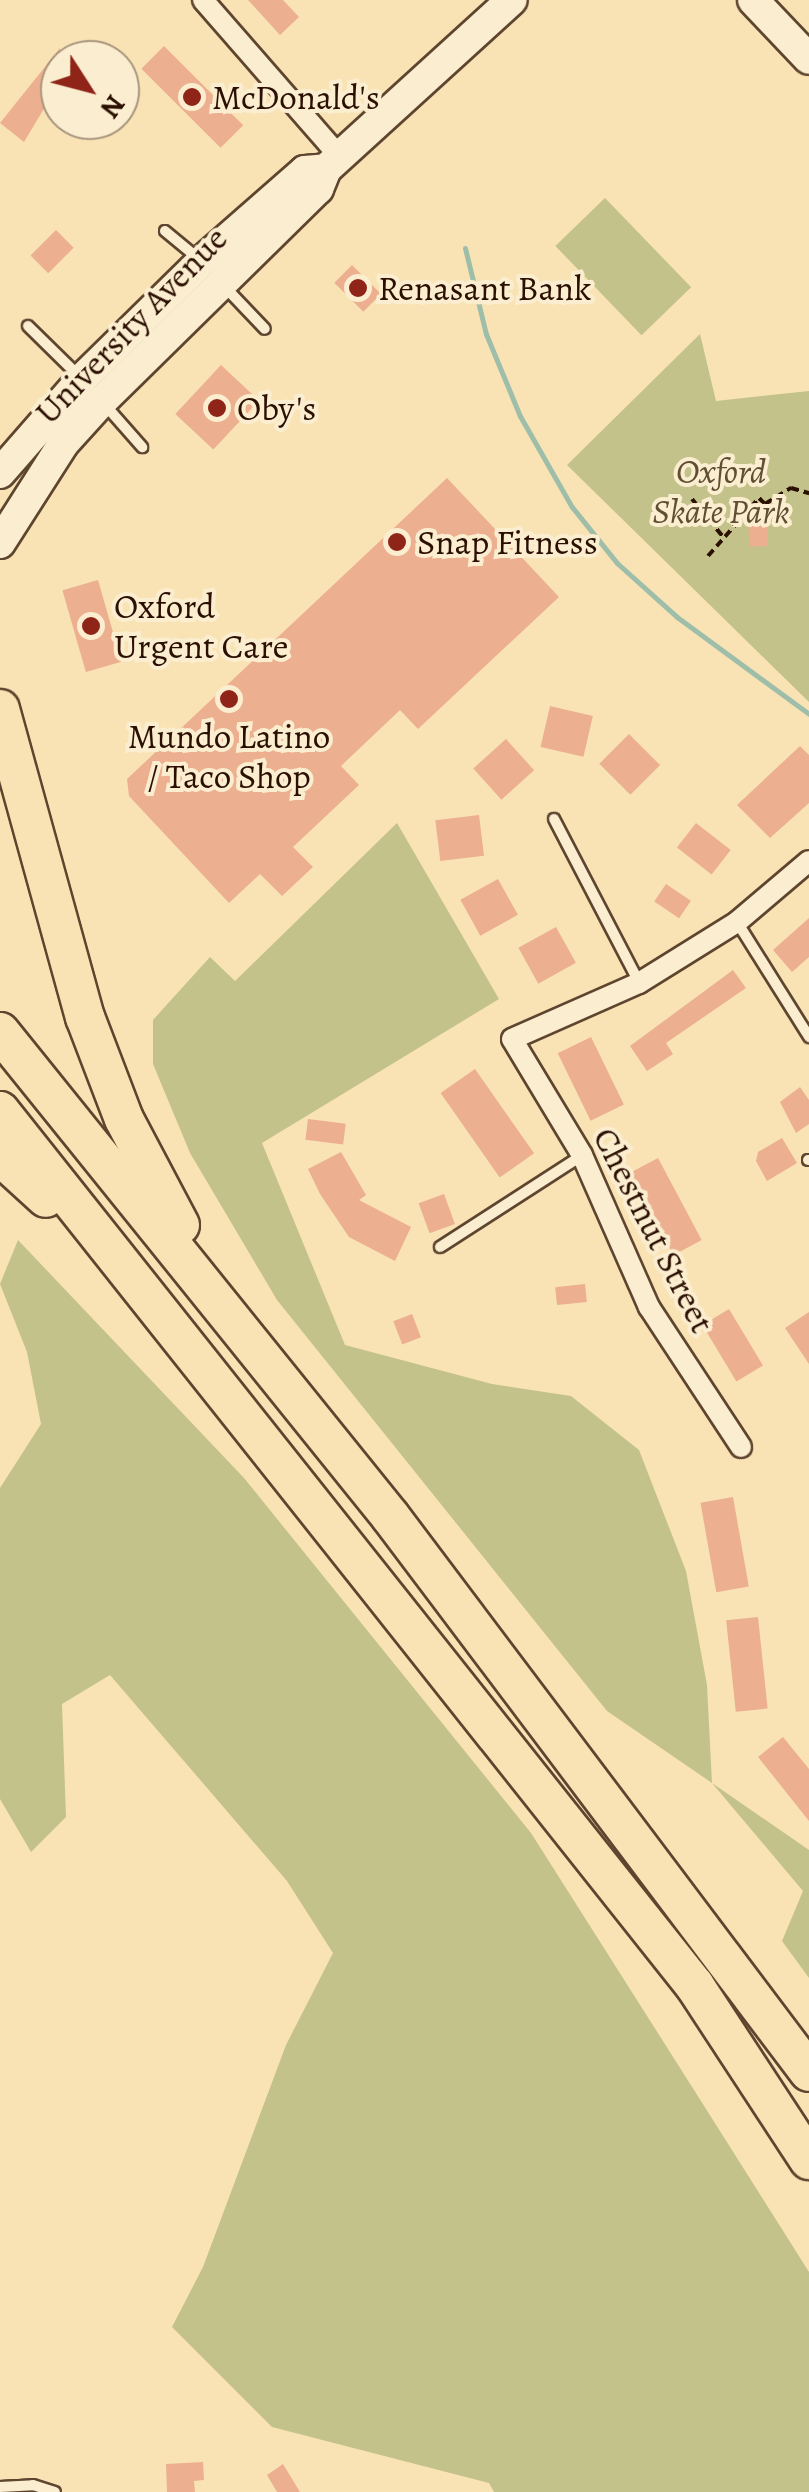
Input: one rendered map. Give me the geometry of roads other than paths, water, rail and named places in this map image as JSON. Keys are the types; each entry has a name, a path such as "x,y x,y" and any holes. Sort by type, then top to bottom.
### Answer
{"highway":[{"path":"0,709 85,1017 124,1119 234,1318"},
{"path":"0,1032 234,1318 667,1876 809,2072"},
{"path":"0,1111 559,1822 695,1986 809,2160"},
{"path":"0,1156 142,1288"}],"main road":[{"name":"University Avenue","path":"0,474 211,272 305,171 333,163 512,0"},
{"path":"753,0 809,59"},
{"name":"University Avenue","path":"0,542 63,444 92,390"}],"street":[{"path":"203,0 333,163"},
{"path":"639,983 737,922 809,860"},
{"name":"Chestnut Street","path":"639,983 512,1040 582,1155 649,1308 742,1448"}],"lane":[{"path":"165,231 265,329"},
{"path":"28,326 142,447"},
{"path":"554,819 639,983"},
{"path":"737,922 809,1037"},
{"path":"440,1247 582,1155"},
{"path":"0,2487 33,2485 55,2492"}],"waterway":[{"path":"465,248 486,334 520,416 572,507 617,563 677,617 809,714"}],"place":[{"name":"McDonald's","path":"192,97"},
{"name":"Renasant Bank","path":"358,288"},
{"name":"Oby's","path":"217,408"},
{"name":"Snap Fitness","path":"397,542"},
{"name":"Oxford Urgent Care","path":"91,626"},
{"name":"Mundo Latino / Taco Shop","path":"229,699"}],"park label":[{"name":"Oxford Skate Park","path":"721,491"}]}
